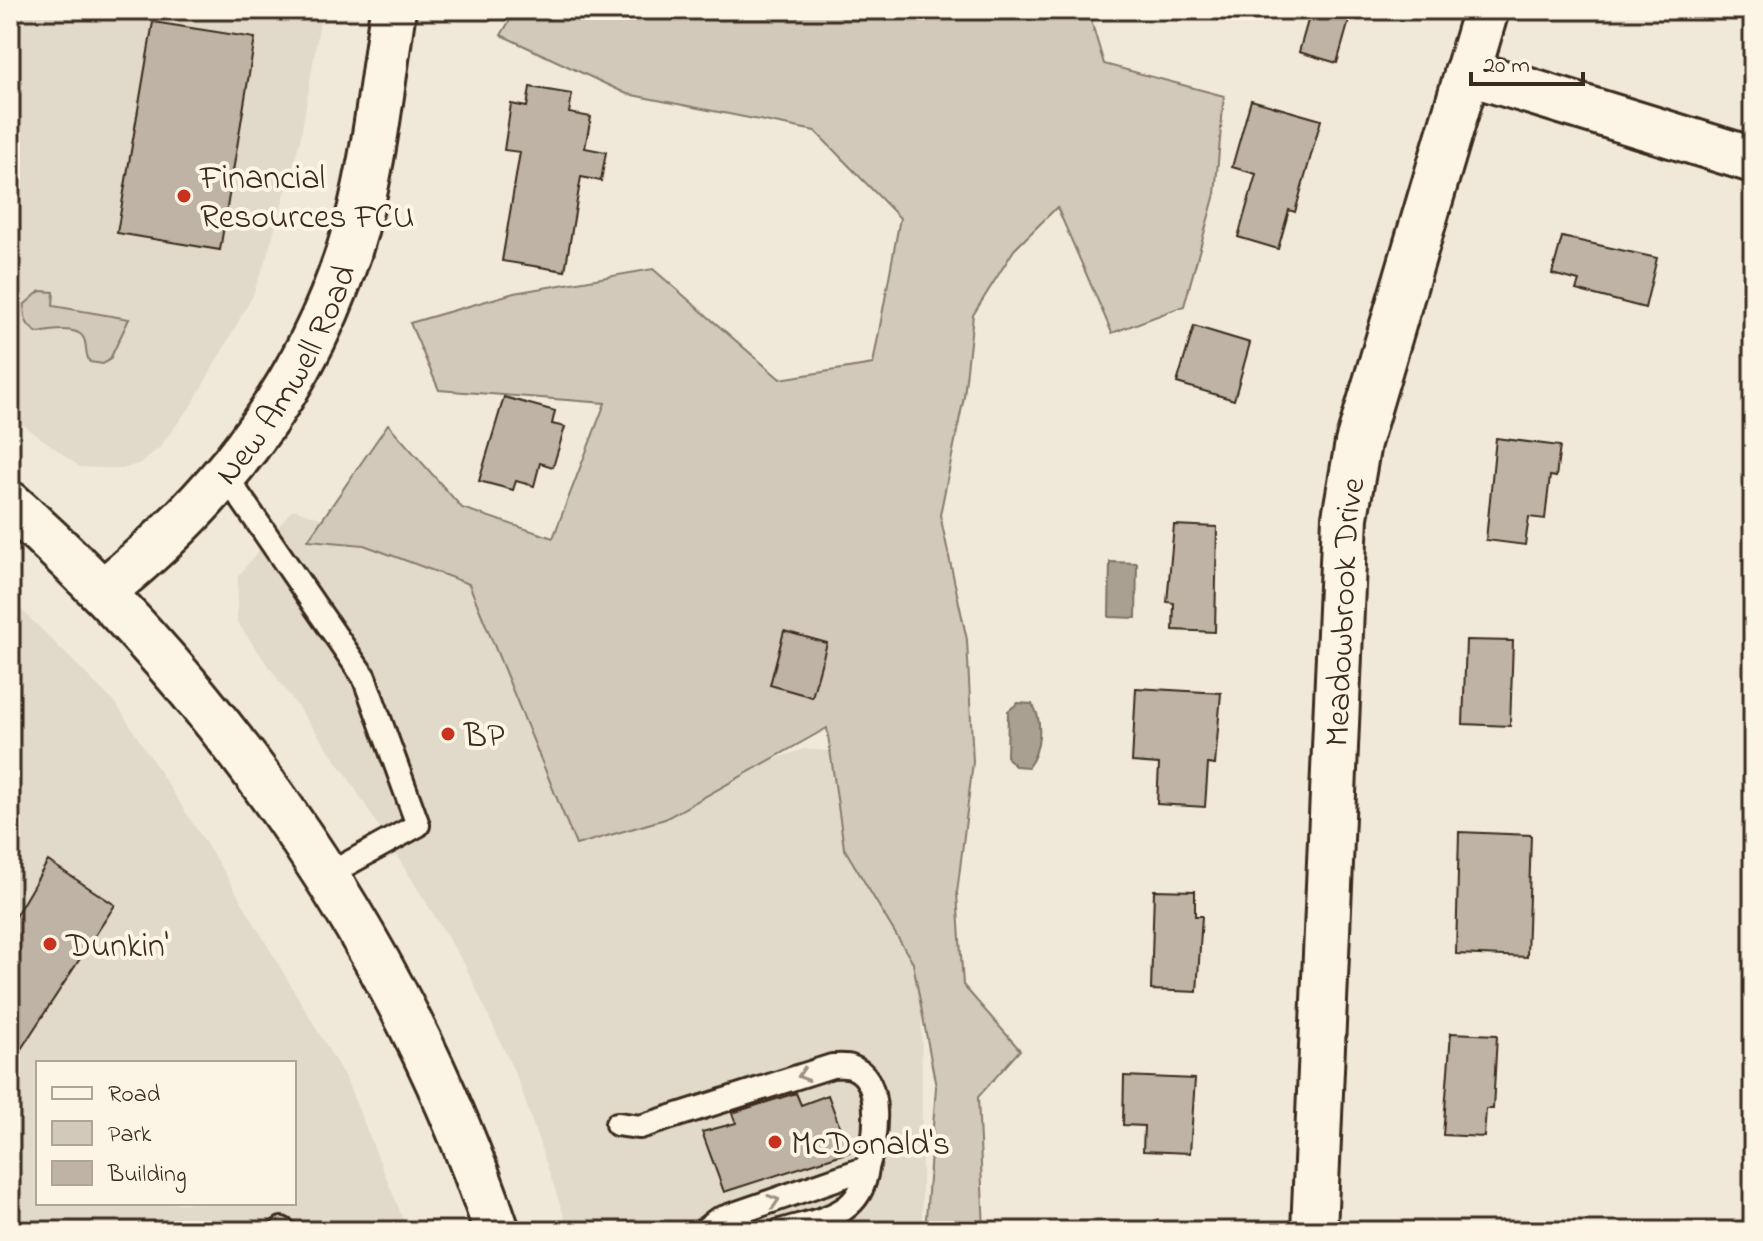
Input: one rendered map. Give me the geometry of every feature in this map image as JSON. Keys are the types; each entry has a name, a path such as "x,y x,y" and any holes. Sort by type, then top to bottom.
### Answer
{"street":[{"name":"New Amwell Road","path":"102,592 197,508 225,475 281,401 317,334 349,251 366,176 393,10"},
{"name":"Meadowbrook Drive","path":"1314,1231 1345,517 1358,443 1486,10"},
{"path":"1467,72 1753,160"},
{"path":"10,504 102,592 171,668 243,757 327,875 421,1045 477,1172 497,1231"}],"lane":[{"path":"225,475 364,677 418,825 327,875"},
{"path":"617,1124 640,1127 832,1066 852,1067 867,1078 876,1104 874,1147 865,1186 858,1199 840,1213 780,1231"},
{"path":"703,1231 717,1220 867,1168"}],"shaded area":[{"path":"10,10 322,10 300,141 252,297 193,403 159,448 141,463 122,469 80,467 10,415"},
{"path":"293,509 479,569 581,824 804,749 921,758 922,1231 569,1231 518,1080 465,965 346,774 237,622 238,576"},
{"path":"1110,562 1137,563 1136,618 1109,617"},
{"path":"10,598 117,705 226,875 346,1079 408,1231 10,1231"},
{"path":"1018,703 1032,704 1038,718 1038,745 1028,767 1015,766 1007,758 1008,711"}],"green space":[{"path":"516,10 1088,10 1104,64 1224,96 1215,194 1184,306 1112,333 1057,207 1014,250 973,315 964,397 940,515 967,640 973,762 957,893 963,985 1020,1050 978,1097 984,1231 925,1231 936,1087 913,963 844,848 827,728 665,819 576,845 469,584 364,545 308,540 388,424 462,508 553,538 605,403 439,390 410,323 514,293 653,269 780,379 873,364 900,218 815,131 627,94 501,35"},
{"path":"40,291 54,292 53,306 129,319 110,359 103,364 90,362 83,337 74,331 38,333 31,327 25,317 25,304"}],"building":[{"path":"1311,10 1352,10 1337,63 1299,52"},
{"path":"153,22 255,38 220,250 117,233"},
{"path":"530,87 572,94 569,113 591,117 585,148 606,152 601,181 581,177 565,271 502,261 520,152 504,150 511,104 527,107"},
{"path":"1251,100 1321,120 1295,212 1289,210 1278,249 1238,237 1256,174 1232,167"},
{"path":"1562,237 1657,258 1645,308 1576,290 1579,281 1552,274"},
{"path":"1194,326 1250,343 1234,400 1177,383"},
{"path":"504,397 555,411 552,424 565,427 553,467 540,463 534,486 516,481 513,490 479,481"},
{"path":"1496,438 1560,446 1556,477 1550,476 1545,519 1529,517 1525,545 1486,540"},
{"path":"1174,525 1217,527 1215,632 1173,630 1174,603 1167,602"},
{"path":"784,631 827,643 812,697 770,685"},
{"path":"1466,640 1513,641 1510,726 1463,724"},
{"path":"1136,688 1221,693 1215,765 1208,764 1205,807 1157,804 1159,764 1132,762"},
{"path":"1459,832 1531,835 1527,957 1456,954"},
{"name":"Dunkin'","path":"48,861 115,905 10,1066 10,925"},
{"path":"1154,890 1195,891 1195,916 1202,916 1197,992 1151,990"},
{"path":"1451,1033 1497,1035 1493,1109 1486,1109 1484,1137 1443,1135"},
{"path":"1124,1076 1195,1079 1190,1153 1143,1151 1144,1126 1123,1125"},
{"name":"McDonald's","path":"796,1093 801,1105 828,1095 849,1152 724,1192 702,1132 736,1123 732,1113"}],"place":[{"name":"Financial Resources FCU","path":"184,196"},
{"name":"BP","path":"448,734"},
{"name":"Dunkin'","path":"50,944"},
{"name":"McDonald's","path":"775,1142"}]}
